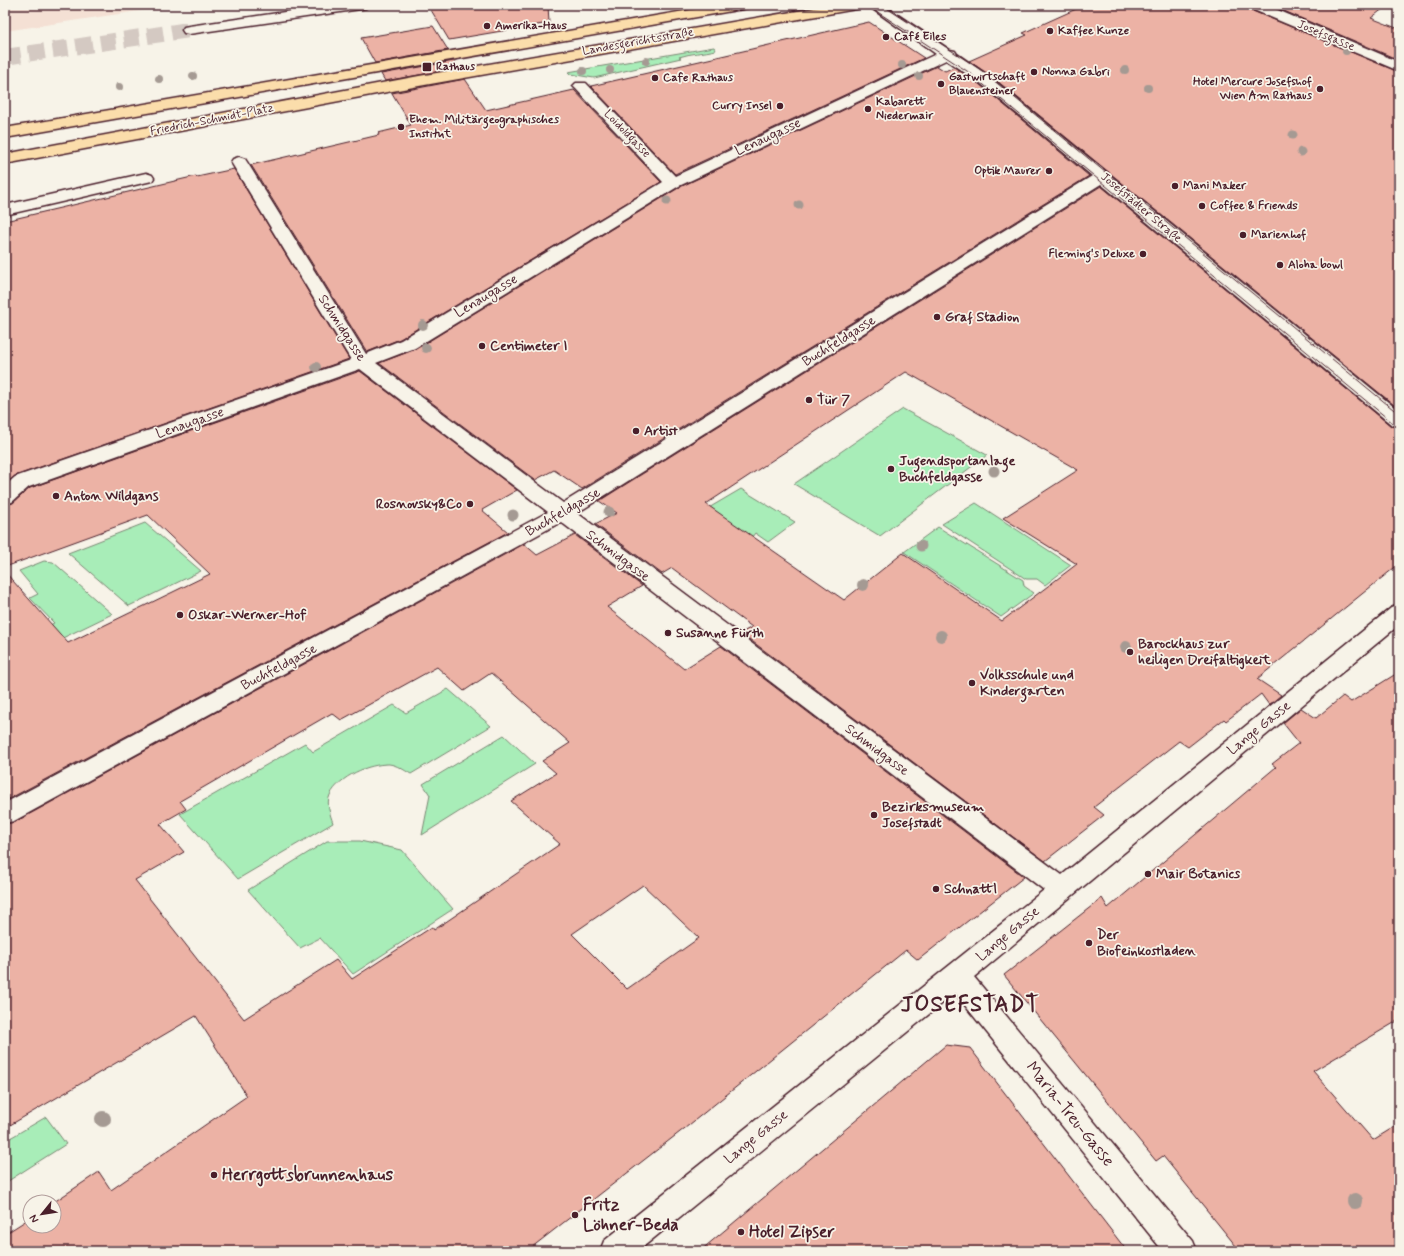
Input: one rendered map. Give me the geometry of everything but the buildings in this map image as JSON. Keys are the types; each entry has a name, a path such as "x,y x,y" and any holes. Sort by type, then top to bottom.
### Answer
{"main road":[{"name":"Landesgerichtsstraße","path":"410,62 743,5"},
{"name":"Landesgerichtsstraße","path":"419,81 856,5"},
{"name":"Friedrich-Schmidt-Platz","path":"5,133 410,62"},
{"name":"Friedrich-Schmidt-Platz","path":"5,159 419,81"}],"street":[{"path":"189,30 361,5"},
{"name":"Josefstädter Straße","path":"874,5 950,54 985,80 1399,421"},
{"name":"Josefsgasse","path":"1254,5 1399,67"},
{"name":"Lenaugasse","path":"5,497 22,482 362,362 408,344 673,183 937,58 950,54"},
{"name":"Loidoldgasse","path":"581,86 673,183"},
{"name":"Schmidgasse","path":"239,162 362,362 1062,889"},
{"name":"Buchfeldgasse","path":"5,814 562,513 1103,176"},
{"path":"5,210 146,178"},
{"name":"Lange Gasse","path":"614,1251 957,976 1399,613"},
{"name":"Maria-Treu-Gasse","path":"957,976 1182,1251"}],"shaded area":[{"path":"5,5 179,5 5,31"}],"green space":[{"path":"714,47 716,50 679,57 681,58 594,78 570,74 568,72"},
{"name":"Jugendsportanlage Buchfeldgasse","path":"903,409 987,455 880,536 794,484"},
{"path":"741,489 795,522 768,542 755,533 752,537 707,509"},
{"path":"976,503 1071,565 1045,585 1037,579 1026,579 942,524"},
{"path":"145,523 201,571 129,606 68,553"},
{"path":"938,527 1023,580 1024,586 1034,593 1001,617 904,552"},
{"path":"44,561 53,562 112,614 5,666 5,648 54,623 30,598 38,594 19,571"},
{"path":"448,689 491,726 411,774 389,764 372,766 355,772 340,782 330,795 328,802 333,823 238,879 180,814 305,743 313,752 394,705 406,713"},
{"path":"504,735 535,764 422,835 430,795 423,784"},
{"path":"327,841 360,841 402,850 453,909 353,974 320,938 300,948 248,890"},
{"path":"46,1117 66,1144 5,1183 5,1141"}],"tunnel":[{"path":"5,57 189,30"}],"tram line":[{"path":"867,5 967,71 1399,428"},
{"path":"882,5 981,70 1399,414"}],"place":[{"name":"Amerika-Haus","path":"487,26"},
{"name":"Kaffee Kunze","path":"1050,31"},
{"name":"Café Eiles","path":"886,37"},
{"name":"Rathaus","path":"427,67"},
{"name":"Nonna Gabri","path":"1034,72"},
{"name":"Cafe Rathaus","path":"655,78"},
{"name":"Gastwirtschaft Blauensteiner","path":"941,84"},
{"name":"Hotel Mercure Josefshof Wien Am Rathaus","path":"1320,89"},
{"name":"Curry Insel","path":"780,106"},
{"name":"Kabarett Niedermair","path":"868,109"},
{"name":"Ehem. Militärgeographisches Institut","path":"401,127"},
{"name":"Optik Maurer","path":"1049,171"},
{"name":"Mani Maker","path":"1175,186"},
{"name":"Coffee & Friends","path":"1202,206"},
{"name":"Marienhof","path":"1243,235"},
{"name":"Fleming's Deluxe","path":"1143,254"},
{"name":"Aloha bowl","path":"1280,265"},
{"name":"Graf Stadion","path":"937,317"},
{"name":"Centimeter I","path":"482,346"},
{"name":"Tür 7","path":"809,400"},
{"name":"Artist","path":"636,431"},
{"name":"Jugendsportanlage Buchfeldgasse","path":"891,469"},
{"name":"Anton Wildgans","path":"56,496"},
{"name":"Rosnovsky&Co","path":"470,504"},
{"name":"Oskar-Werner-Hof","path":"180,615"},
{"name":"Susanne Fürth","path":"668,633"},
{"name":"Barockhaus zur heiligen Dreifaltigkeit","path":"1130,652"},
{"name":"Volksschule und Kindergarten","path":"972,683"},
{"name":"Bezirksmuseum Josefstadt","path":"874,815"},
{"name":"Mair Botanics","path":"1148,874"},
{"name":"Schnattl","path":"936,889"},
{"name":"Der Biofeinkostladen","path":"1089,943"},
{"name":"Herrgottsbrunnenhaus","path":"214,1175"},
{"name":"Fritz Löhner-Beda","path":"575,1215"},
{"name":"Hotel Zipser","path":"741,1232"}],"district":[{"name":"JOSEFSTADT","path":"970,1005"}]}
